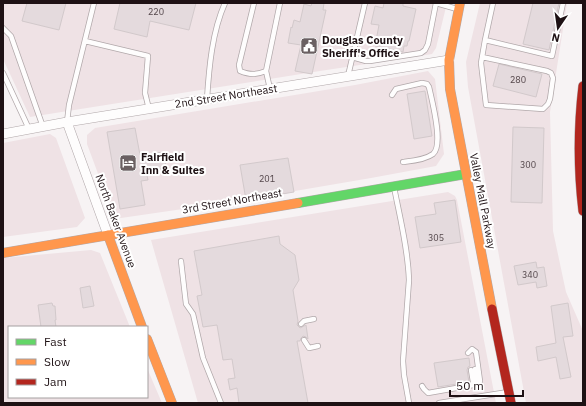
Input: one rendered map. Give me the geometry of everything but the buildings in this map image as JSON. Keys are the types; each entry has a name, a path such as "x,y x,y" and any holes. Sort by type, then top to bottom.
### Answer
{"main road":[{"name":"Valley Mall Parkway","path":"460,6 449,60 450,89 490,298 510,391 511,403"},
{"path":"583,86 580,115 579,162 580,190 583,211"},
{"name":"3rd Street Northeast","path":"3,253 466,174"},
{"name":"North Baker Avenue","path":"108,235 142,326"},
{"path":"148,342 172,403"}],"street":[{"name":"2nd Street Northeast","path":"3,134 67,122 449,60"},
{"name":"North Baker Avenue","path":"67,122 108,235"}],"lane":[{"path":"67,122 69,105 94,3"},
{"path":"207,99 210,61 216,27 224,3"},
{"path":"254,3 239,65 240,71 247,74 258,74 266,71"},
{"path":"270,89 266,71 280,3"},
{"path":"348,76 365,3"},
{"path":"352,57 366,61 421,53 425,50 428,44 436,3 460,6"},
{"path":"482,56 551,73 553,78 548,104 543,109 486,105 482,56 493,3"},
{"path":"485,40 552,56 563,3"},
{"path":"3,28 11,36 44,127"},
{"path":"85,41 148,56 145,93 149,109"},
{"path":"3,72 29,129"},
{"path":"392,95 396,89 422,83 427,84 430,88 438,135 437,146 434,154 426,158 402,162"},
{"path":"394,186 409,267 403,361 408,403"},
{"path":"181,261 186,304 193,314 203,358 221,403"},
{"path":"302,324 304,321 314,319"},
{"path":"304,340 309,348 318,346"},
{"path":"422,386 428,392 478,384 480,381 476,352 471,352 468,344"},
{"path":"473,369 474,384"},
{"path":"439,403 510,391"}],"shaded area":[{"path":"3,3 447,3 436,48 432,54 30,117 3,59"},
{"path":"480,3 567,3 550,112 553,231 566,292 583,331 583,403 526,403 468,87 466,62"},
{"path":"428,71 435,79 444,154 436,166 231,202 121,218 113,214 87,144 87,135 95,128 355,85"},
{"path":"50,134 56,138 85,218 77,227 3,237 3,143"},
{"path":"448,192 455,196 457,200 496,403 198,403 151,240"},
{"path":"91,250 100,253 130,326 8,326 8,398 148,398 148,370 162,403 3,403 3,258"}],"traffic: fast":[{"path":"298,203 466,174"}],"traffic: slow":[{"path":"460,3 449,60 450,89 492,309"},
{"path":"3,253 298,203"},
{"path":"108,235 142,326"},
{"path":"148,342 172,403"}],"traffic: jam":[{"path":"583,86 579,148 583,211"},
{"path":"492,309 511,403"}],"place":[{"name":"Douglas County Sheriff's Office","path":"309,46"},
{"name":"Fairfield Inn & Suites","path":"128,163"}]}
